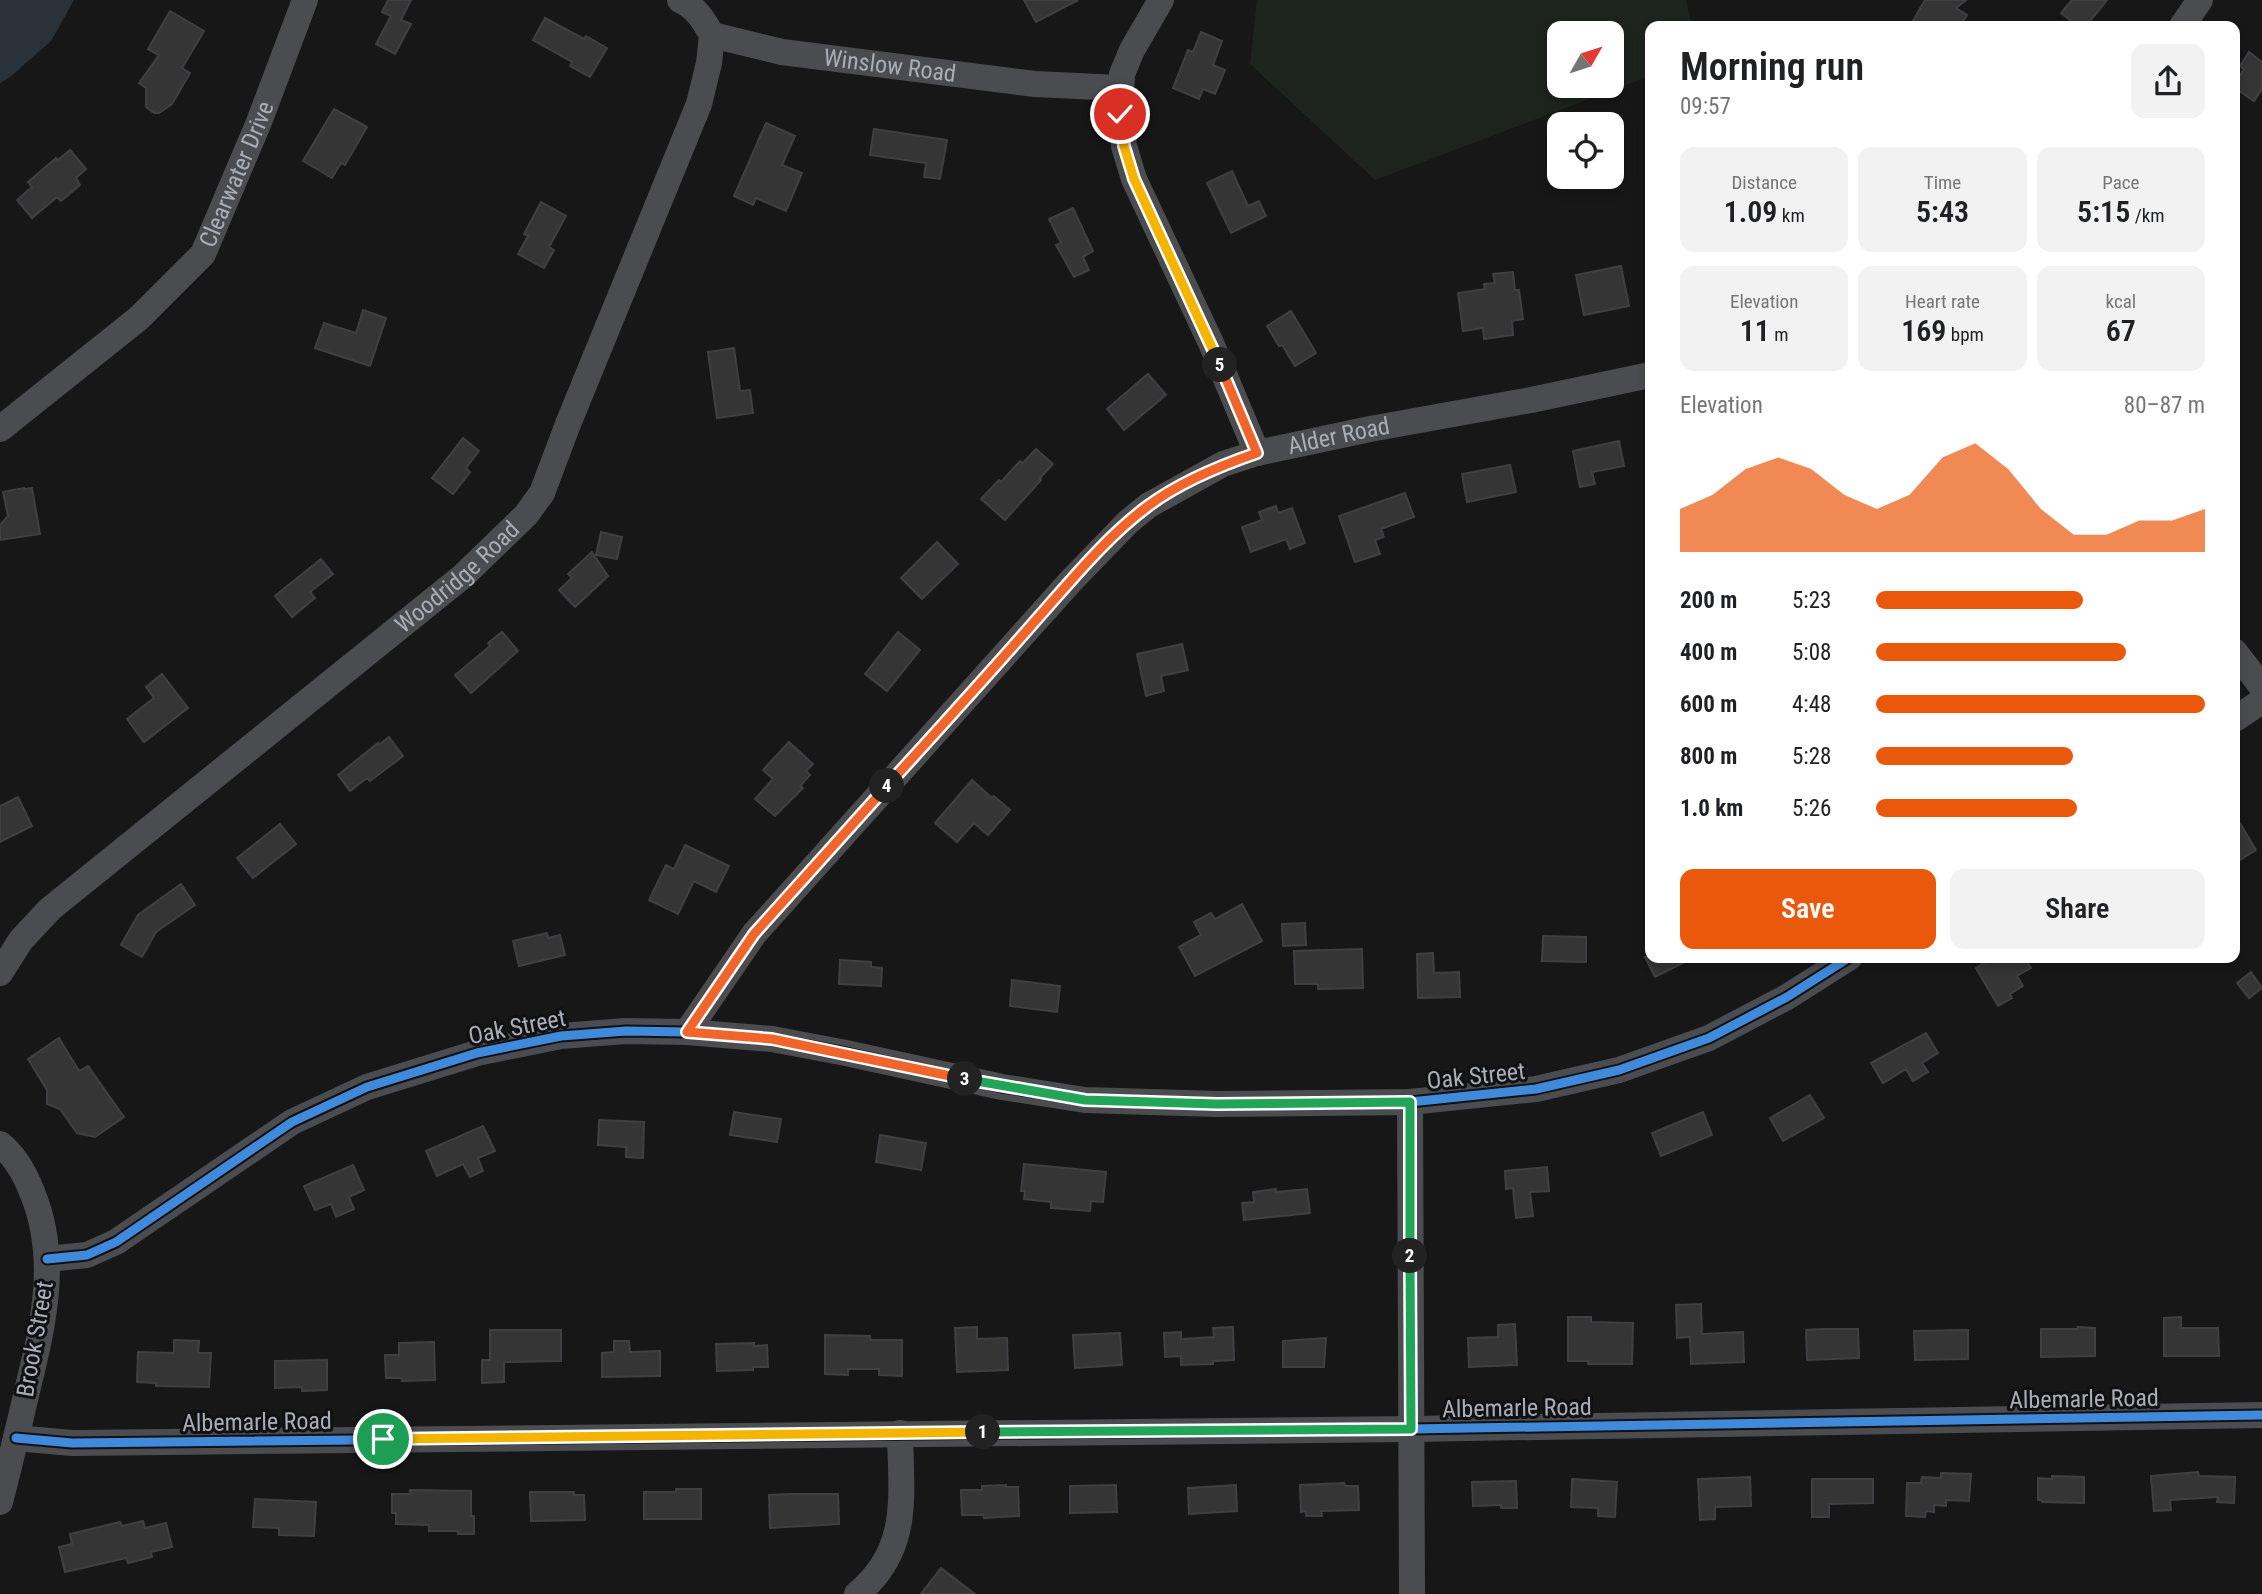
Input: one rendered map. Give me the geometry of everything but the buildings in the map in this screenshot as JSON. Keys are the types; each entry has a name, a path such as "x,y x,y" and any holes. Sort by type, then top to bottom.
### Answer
{"street":[{"name":"Clearwater Drive","path":"0,429 139,318 202,254 259,122 305,0"},
{"path":"680,0 703,18 712,35"},
{"path":"1161,0 1132,50 1122,74 1120,114 1124,146 1134,179 1211,344 1257,453"},
{"path":"2185,21 2200,0"},
{"name":"Winslow Road","path":"712,35 795,54 1035,84 1120,88"},
{"name":"Woodridge Road","path":"0,973 21,940 50,909 463,576 526,515 542,493 699,104 709,63 712,35"},
{"name":"Alder Road","path":"687,1032 754,934 1070,582 1128,522 1149,505 1223,464 1257,453 1645,375"},
{"path":"2240,658 2262,687"},
{"path":"2240,716 2262,701"},
{"name":"Oak Street","path":"47,1259 87,1255 116,1242 292,1122 367,1087 477,1053 561,1036 626,1031 687,1032 772,1039 1002,1087 1085,1100 1217,1104 1410,1102 1470,1098 1536,1089 1619,1070 1709,1038 1787,997 1841,963"},
{"path":"1410,1102 1412,1594"},
{"name":"Brook Street","path":"0,1144 18,1164 28,1182 42,1223 47,1259 47,1294 42,1330 0,1502"},
{"name":"Albemarle Road","path":"16,1438 72,1443 1411,1429 2262,1415"},
{"path":"857,1594 871,1583 887,1560 900,1528 900,1433"}],"shaded area":[{"path":"0,0 74,0 51,41 0,83"},
{"path":"1257,0 1686,0 1691,21 1645,21 1645,78 1624,86 1624,21 1547,21 1547,98 1592,98 1555,112 1547,112 1547,115 1375,180 1250,64"}],"cycle path":[{"path":"47,1259 87,1255 116,1242 292,1122 367,1087 477,1053 561,1036 626,1031 687,1032 772,1039 1002,1087 1085,1100 1217,1104 1410,1102 1536,1089 1619,1070 1709,1038 1787,997 1841,963"},
{"path":"16,1438 72,1443 1411,1429 2262,1415"}],"route":[{"path":"383,1439 1411,1429 1410,1102 1217,1104 1085,1100 1002,1087 772,1039 687,1032 754,934 1070,582 1128,522 1149,505 1192,480 1223,464 1257,453 1211,344 1134,179 1124,146 1120,114"}]}
